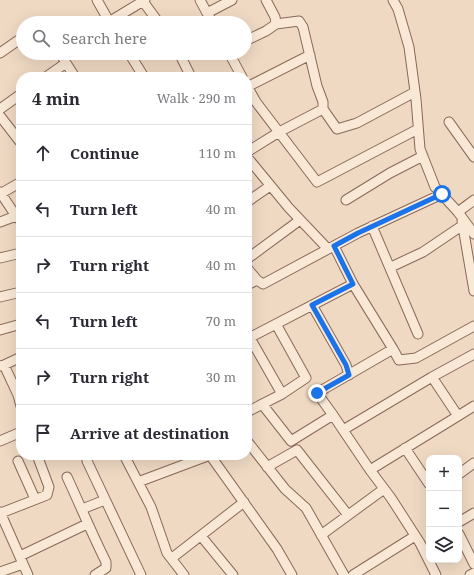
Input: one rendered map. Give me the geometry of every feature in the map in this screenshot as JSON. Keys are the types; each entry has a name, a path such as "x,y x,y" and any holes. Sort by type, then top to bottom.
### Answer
{"street":[{"path":"96,0 104,16"},
{"path":"119,16 143,0 153,16"},
{"path":"200,0 209,16"},
{"path":"207,13 232,0"},
{"path":"266,0 276,24"},
{"path":"393,0 398,9 409,47 420,149 435,187 460,214 474,234"},
{"path":"252,37 276,24 299,21 303,27 317,86 323,102 323,109 337,129 357,123 415,92"},
{"path":"0,53 16,42"},
{"path":"252,84 310,55"},
{"path":"64,60 72,72"},
{"path":"133,60 141,72"},
{"path":"183,60 189,72"},
{"path":"233,60 239,72"},
{"path":"53,72 66,63"},
{"path":"252,95 317,182 418,129"},
{"path":"0,109 16,98"},
{"path":"252,149 279,132 323,109"},
{"path":"0,116 16,137"},
{"path":"449,122 474,157"},
{"path":"346,200 390,173 423,156"},
{"path":"252,163 300,220 331,248 399,360 416,358 474,326"},
{"path":"16,185 0,194 16,215"},
{"path":"252,199 270,186"},
{"path":"252,274 257,280 264,284 372,226 442,194"},
{"path":"460,214 474,200"},
{"path":"460,214 474,291"},
{"path":"0,222 16,218"},
{"path":"252,255 300,220"},
{"path":"372,226 391,267 418,334"},
{"path":"391,267 423,252 463,226"},
{"path":"0,258 16,254"},
{"path":"252,282 257,280"},
{"path":"252,336 353,284"},
{"path":"0,298 16,293"},
{"path":"312,305 346,365 349,375"},
{"path":"252,409 282,394 306,378 276,324"},
{"path":"0,330 16,325"},
{"path":"252,345 282,394"},
{"path":"393,349 317,393 418,540 433,574"},
{"path":"343,430 474,354"},
{"path":"16,359 2,365 16,388"},
{"path":"432,377 458,416"},
{"path":"262,404 348,515"},
{"path":"370,470 474,406"},
{"path":"291,441 333,415"},
{"path":"0,441 16,434"},
{"path":"252,448 285,489 306,508 344,575"},
{"path":"405,448 426,480"},
{"path":"267,467 297,450"},
{"path":"28,575 0,512 47,494 49,487 39,460"},
{"path":"127,460 151,507 168,552 184,575"},
{"path":"138,482 197,460"},
{"path":"214,460 244,502 292,575"},
{"path":"18,461 36,499"},
{"path":"87,461 141,575"},
{"path":"462,472 474,463"},
{"path":"67,477 82,509 87,524 106,562 106,568 95,575"},
{"path":"321,534 384,489"},
{"path":"82,509 105,500"},
{"path":"172,558 244,502"},
{"path":"462,520 474,513"},
{"path":"5,573 22,560 87,524"},
{"path":"0,537 10,534"},
{"path":"201,536 233,575"},
{"path":"353,575 418,540 426,539"},
{"path":"462,540 474,564"},
{"path":"470,575 474,573"}],"route":[{"path":"317,393 349,375 346,365 312,305 353,284 334,246 358,233 442,194"}]}
